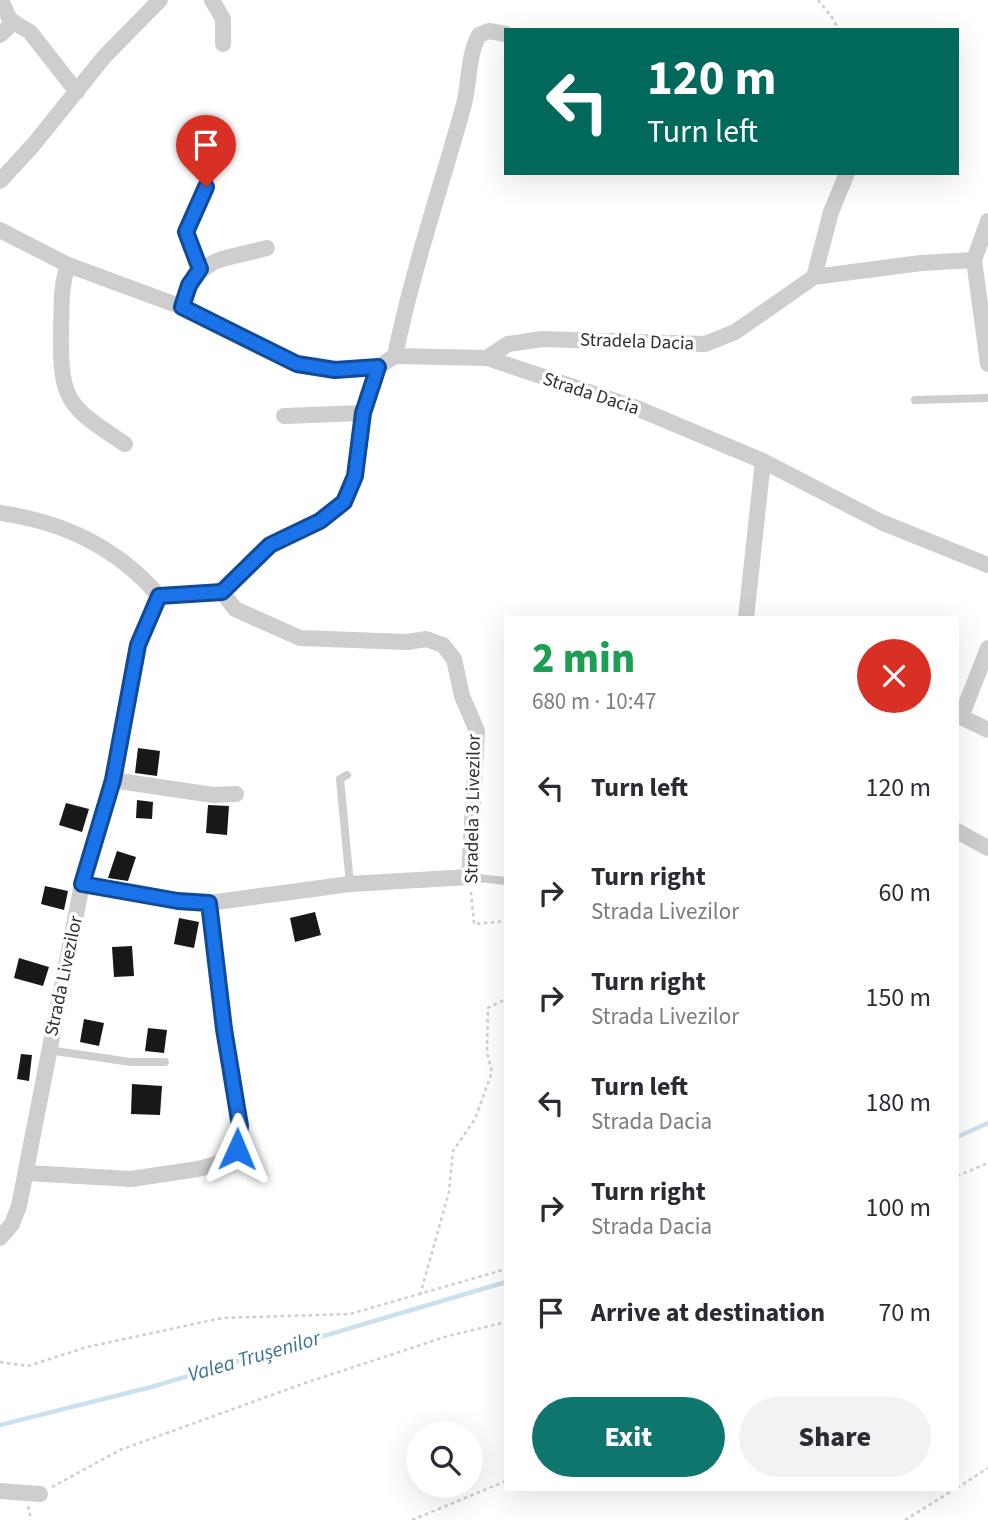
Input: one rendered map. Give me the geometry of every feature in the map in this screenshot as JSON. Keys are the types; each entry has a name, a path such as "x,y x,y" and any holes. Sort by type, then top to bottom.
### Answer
{"street":[{"path":"1,0 3,9 14,22 30,32 77,92"},
{"path":"0,181 104,57 160,0"},
{"path":"212,0 223,19 223,44"},
{"path":"0,35 14,22"},
{"path":"0,230 68,265 182,307 297,364 335,370 378,367 395,356 404,312 466,97 473,46 479,35 489,32 504,34"},
{"path":"814,277 831,212 847,175"},
{"path":"200,269 186,232 206,187"},
{"path":"988,221 974,260 988,364"},
{"path":"182,307 189,285 205,265 267,248"},
{"name":"Stradela Dacia","path":"487,358 508,344 542,339 705,344 735,332 814,277 921,263 974,260"},
{"path":"68,265 62,283 60,365 64,390 77,410 125,444"},
{"name":"Strada Dacia","path":"395,356 487,358 634,407 763,461 881,522 988,565"},
{"path":"0,513 47,523 93,541 132,566 159,596 222,592 270,545 320,521 344,502 355,476 363,413 378,367"},
{"path":"285,416 363,413"},
{"path":"746,616 763,461"},
{"name":"Stradela 3 Livezilor","path":"222,592 234,609 300,638 407,642 426,639 443,645 454,659 462,696 477,732 469,877"},
{"name":"Strada Livezilor","path":"0,1238 12,1224 27,1173 48,1050 82,884 113,780 129,681 147,618 159,596"},
{"path":"988,648 959,716 988,730"},
{"path":"113,780 213,795 236,794"},
{"path":"959,832 988,848"},
{"path":"82,884 178,901 209,903 350,884 469,877"},
{"path":"27,1173 131,1179 186,1171 233,1159 240,1126 224,1029 209,903"},
{"path":"0,1491 40,1494"}],"lane":[{"path":"915,400 988,398"},
{"path":"347,775 340,779 350,884"},
{"path":"469,877 504,881"},
{"name":"Strada Livezilor","path":"48,1050 131,1062 165,1062"}],"path":[{"path":"818,0 837,28"},
{"name":"Stradela 3 Livezilor","path":"469,877 474,923 504,921"},
{"path":"420,1296 449,1192 453,1151 475,1119 492,1072 488,1052 488,1007 504,1000"},
{"path":"959,1175 988,1163"},
{"path":"0,1362 28,1366 87,1347 222,1318 350,1314 504,1270"},
{"path":"40,1494 120,1450 318,1379 448,1336 504,1322"},
{"path":"959,1487 988,1468"},
{"path":"412,1520 504,1482"},
{"path":"905,1520 953,1491"}],"building":[{"path":"138,748 160,751 157,776 135,773"},
{"path":"137,800 153,802 152,819 136,818"},
{"path":"66,803 89,809 82,832 59,825"},
{"path":"208,805 229,806 227,835 206,833"},
{"path":"117,851 136,857 128,881 108,878"},
{"path":"45,886 68,891 64,910 41,904"},
{"path":"315,912 321,935 295,942 290,918"},
{"path":"179,918 199,922 194,948 174,944"},
{"path":"132,946 134,976 114,977 112,947"},
{"path":"19,958 49,967 43,986 14,978"},
{"path":"84,1019 104,1023 99,1046 80,1042"},
{"path":"148,1028 167,1030 164,1053 145,1051"},
{"path":"21,1054 32,1055 29,1081 17,1079"},
{"path":"132,1084 162,1086 160,1115 131,1114"}],"waterway":[{"name":"Valea Trușenilor","path":"959,1136 988,1123"},
{"name":"Valea Trușenilor","path":"0,1425 151,1387 504,1283"}],"route":[{"path":"206,187 193,210 186,232 200,269 189,285 182,307 297,364 335,370 378,367 363,413 355,476 344,502 320,521 270,545 222,592 198,596 159,596 147,618 138,645 129,681 113,780 82,884 178,901 209,903 224,1029 240,1126 237,1149"}]}
